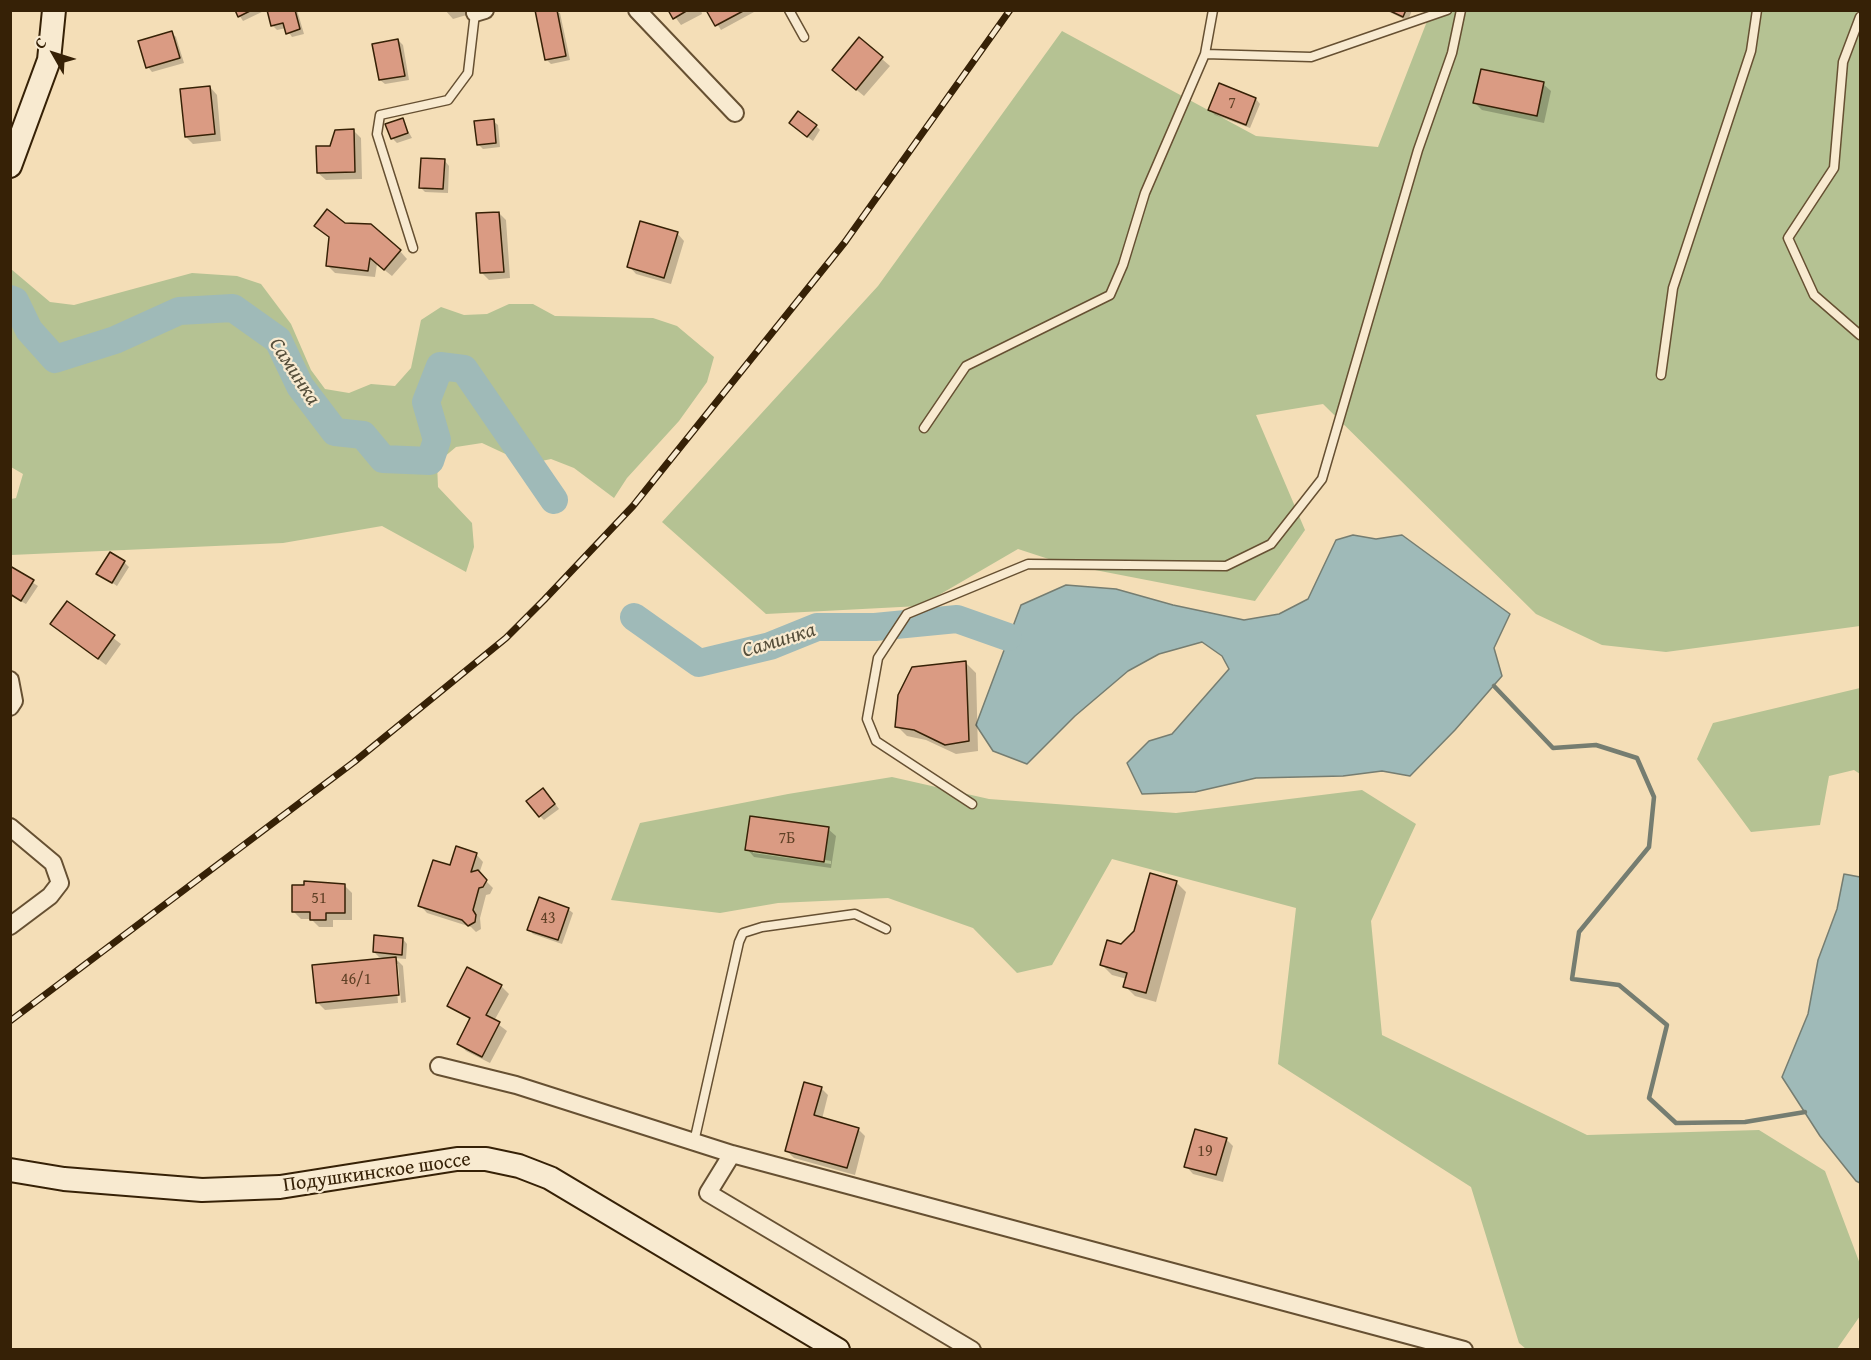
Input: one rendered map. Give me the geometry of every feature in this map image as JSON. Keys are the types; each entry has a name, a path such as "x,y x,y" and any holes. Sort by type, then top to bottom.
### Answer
{"main road":[{"path":"10,166 50,60 54,10"},
{"name":"Подушкинское шоссе","path":"10,1170 64,1179 202,1190 280,1187 458,1159 486,1159 519,1166 550,1178 838,1350"}],"street":[{"path":"637,10 735,113"},
{"path":"10,680 14,701 10,707"},
{"path":"10,827 53,863 60,884 50,896 10,926"},
{"path":"439,1066 516,1085 732,1154 1464,1350"},
{"path":"732,1154 708,1193 972,1350"}],"lane":[{"path":"789,10 804,37"},
{"path":"924,428 966,366 1110,295 1123,265 1145,193 1205,54 1213,10"},
{"path":"1205,54 1311,57 1447,10"},
{"path":"972,804 876,741 867,719 878,658 908,614 1028,564 1226,566 1271,544 1322,479 1418,150 1452,53 1461,10"},
{"path":"1661,375 1673,288 1751,51 1757,10"},
{"path":"413,248 377,134 380,115 448,100 468,73 480,12"},
{"path":"1860,17 1843,62 1834,168 1788,238 1814,295 1860,335"},
{"path":"694,1142 739,942 743,933 762,927 855,914 886,929"}],"green space":[{"path":"1431,11 1860,11 1860,626 1666,652 1602,645 1536,614 1323,404 1256,415 1305,530 1255,601 1064,564 1018,549 920,606 766,614 662,522 878,286 1062,31 1256,136 1378,147"},
{"path":"11,269 50,302 74,305 192,273 237,276 261,284 291,324 311,370 325,389 349,393 371,384 395,386 411,368 421,320 441,307 464,315 487,314 509,304 533,304 555,316 653,318 677,326 714,357 707,382 679,421 627,478 614,498 574,468 551,459 527,464 482,443 456,447 437,463 438,487 472,523 474,547 466,572 382,526 283,543 11,555 11,499 16,498 23,474 11,467"},
{"path":"1860,688 1860,774 1854,770 1829,776 1820,825 1751,832 1697,759 1713,723"},
{"path":"892,777 989,799 1176,813 1362,790 1416,824 1371,921 1382,1035 1587,1135 1759,1130 1825,1171 1860,1264 1860,1316 1837,1349 1526,1349 1519,1343 1471,1187 1278,1064 1296,908 1112,859 1052,965 1017,973 973,928 888,898 778,903 720,913 611,900 640,823 788,794"}],"water":[{"path":"1353,535 1376,539 1402,535 1510,614 1494,648 1502,676 1455,730 1410,776 1382,771 1343,776 1256,778 1195,792 1142,794 1127,763 1149,741 1172,734 1229,669 1222,656 1202,642 1159,654 1128,671 1075,716 1027,764 993,751 976,725 1021,605 1066,585 1116,589 1173,605 1244,620 1279,614 1308,599 1336,540"},
{"path":"1844,874 1860,877 1860,1183 1820,1136 1782,1077 1808,1014 1818,960 1837,909"}],"building":[{"path":"235,10 252,10 238,17"},
{"path":"267,10 295,10 300,29 286,34 283,23 271,26"},
{"path":"535,10 557,10 566,56 545,60"},
{"path":"668,10 688,10 673,19"},
{"path":"706,10 745,10 715,26"},
{"path":"1388,10 1406,10 1403,17"},
{"path":"172,31 180,58 146,68 138,41"},
{"path":"859,37 883,57 856,90 832,70"},
{"path":"398,39 405,76 379,80 372,44"},
{"path":"1481,69 1544,82 1537,116 1473,103"},
{"path":"1219,83 1256,98 1246,125 1208,110"},
{"path":"210,86 215,134 185,137 180,89"},
{"path":"798,111 817,125 807,137 789,123"},
{"path":"403,118 408,133 391,139 385,124"},
{"path":"494,119 496,143 477,145 474,121"},
{"path":"354,129 355,172 317,173 316,146 330,146 335,130"},
{"path":"421,158 445,159 443,189 419,188"},
{"path":"327,209 345,223 371,224 401,250 384,270 370,258 368,271 326,266 329,237 314,226"},
{"path":"499,212 504,272 480,273 476,213"},
{"path":"640,221 678,232 664,278 627,267"},
{"path":"110,552 125,561 112,583 96,574"},
{"path":"10,566 34,580 21,601 10,594"},
{"path":"67,601 115,635 98,659 50,624"},
{"path":"966,661 969,741 945,745 914,730 895,727 898,695 912,667"},
{"path":"543,788 555,804 539,817 526,801"},
{"path":"750,816 829,827 824,862 745,850"},
{"path":"456,846 477,853 471,872 478,870 487,880 483,887 479,888 473,910 476,915 475,922 468,926 462,920 418,906 433,860 450,865"},
{"path":"1150,873 1177,881 1146,993 1123,987 1127,973 1100,965 1107,940 1121,944 1134,931"},
{"path":"304,881 345,884 345,913 326,913 326,920 310,920 310,912 292,912 292,885 304,885"},
{"path":"539,897 569,908 558,940 527,930"},
{"path":"374,935 403,938 402,955 373,952"},
{"path":"396,957 399,995 316,1003 312,965"},
{"path":"467,967 502,985 486,1015 500,1022 482,1057 457,1044 470,1018 447,1006"},
{"path":"804,1082 822,1087 814,1115 859,1128 847,1168 785,1151"},
{"path":"1195,1129 1227,1138 1216,1175 1184,1167"}],"waterway":[{"name":"Саминка","path":"10,299 15,301 29,330 55,359 115,340 179,311 233,308 278,340 300,386 335,432 363,435 383,459 430,461 437,440 426,402 440,366 464,369 554,500"},
{"name":"Саминка","path":"634,617 699,663 770,646 817,627 875,627 957,619 1008,637"},
{"path":"1494,686 1553,748 1596,745 1637,758 1654,797 1649,847 1579,932 1572,979 1619,985 1667,1025 1649,1098 1676,1123 1745,1122 1805,1112"}],"railway":[{"path":"10,1021 354,762 506,638 544,600 633,506 845,242 1010,10"}]}
